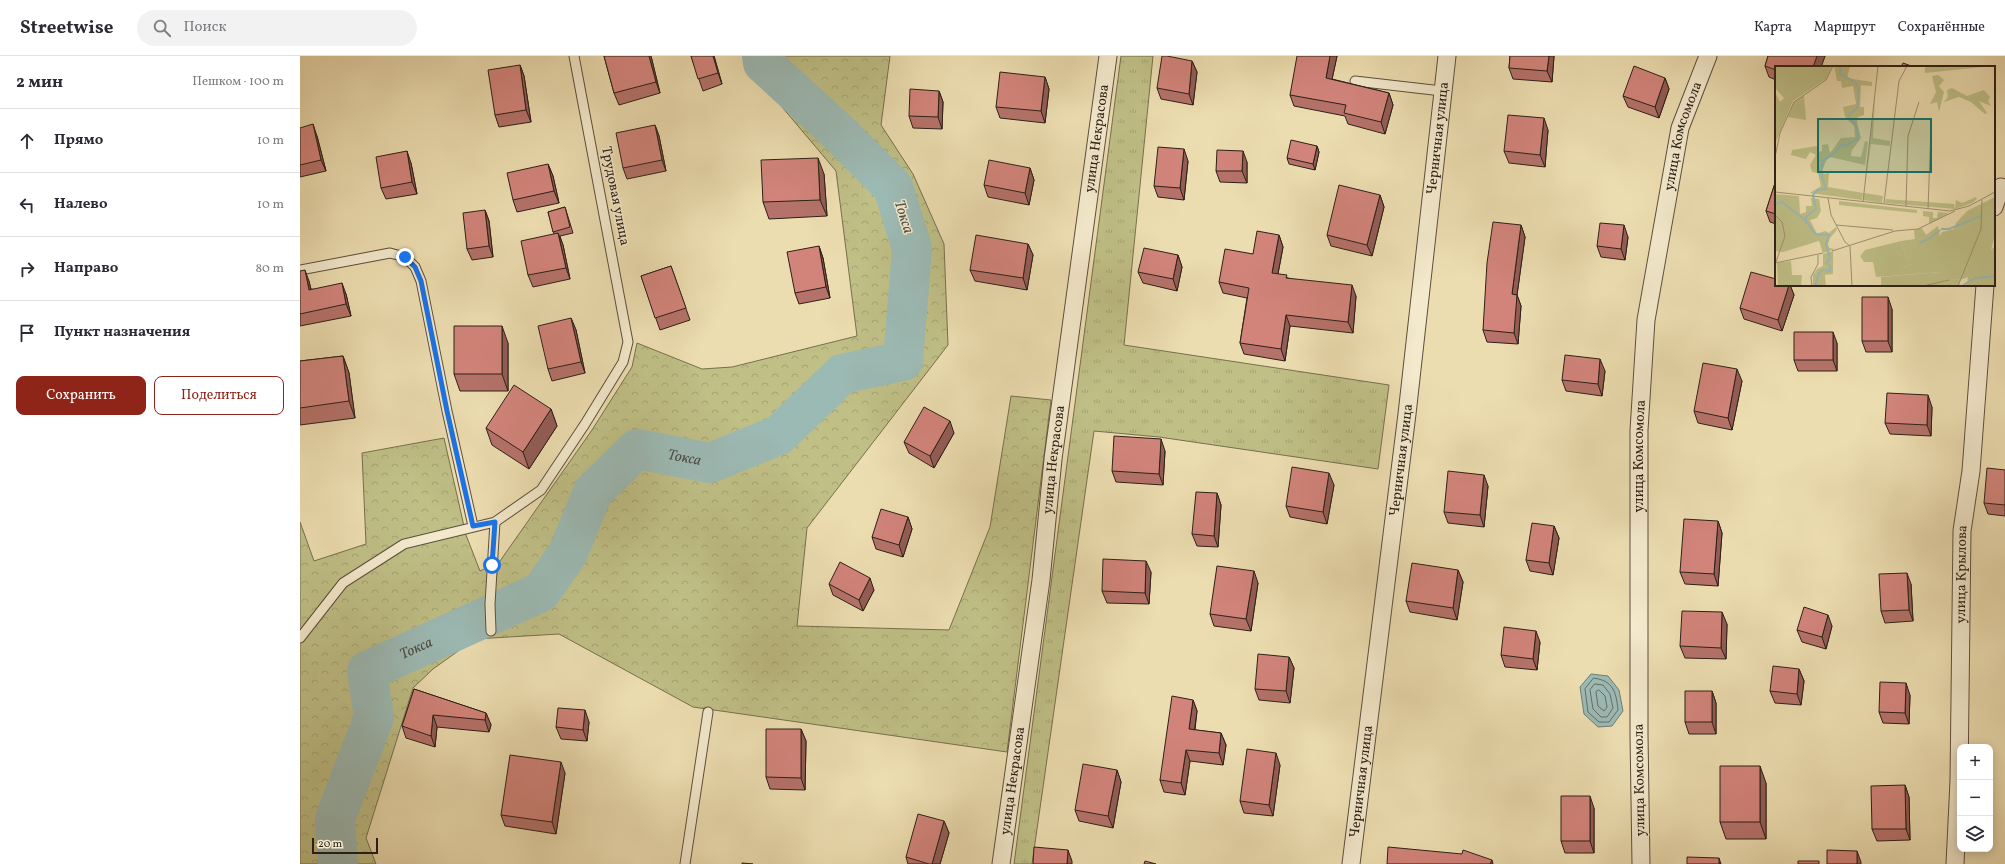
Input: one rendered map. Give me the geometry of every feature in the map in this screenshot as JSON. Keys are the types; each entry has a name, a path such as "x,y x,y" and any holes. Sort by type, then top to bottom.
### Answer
{"street":[{"name":"улица Некрасова","path":"1001,864 1041,580 1054,459 1108,56"},
{"name":"Черничная улица","path":"1351,864 1407,414 1447,56"},
{"name":"улица Комсомола","path":"1641,864 1639,735 1639,437 1646,320 1680,128 1708,56"},
{"path":"1995,205 2001,187"},
{"name":"улица Крылова","path":"1954,864 1959,781 1962,531 1971,471 1985,286"}],"lane":[{"name":"Трудовая улица","path":"495,522 541,490 585,424 623,362 628,342 574,56"},
{"path":"1355,82 1442,91"},
{"path":"300,270 390,253 405,257 415,267 421,281 450,426 473,526"},
{"path":"300,638 343,583 404,544 473,526 495,522 490,604 491,631"},
{"path":"685,864 708,712"}],"green space":[{"path":"750,56 890,56 881,125 913,174 944,244 948,345 807,528 797,626 949,630 990,527 1011,396 1051,400 1007,752 693,707 559,634 475,639 433,669 413,688 366,838 376,864 300,864 300,522 314,561 366,544 362,453 444,438 466,535 480,571 500,561 592,430 632,367 637,343 702,369 732,367 857,336 836,171 755,75"},
{"path":"1121,56 1153,56 1124,345 1389,385 1378,469 1159,437 1094,431 1032,864 1014,864"}],"water":[{"path":"1591,674 1608,676 1619,690 1623,711 1612,726 1598,727 1584,714 1580,687"}],"building":[{"path":"604,56 649,56 656,82 614,93"},
{"path":"691,56 713,56 718,73 698,79"},
{"path":"1162,56 1192,61 1189,94 1157,88"},
{"path":"1297,56 1330,56 1326,78 1389,93 1381,122 1344,113 1346,105 1290,95"},
{"path":"1510,56 1549,56 1547,71 1509,68"},
{"path":"1768,56 1817,56 1813,66 1775,66 1775,70 1765,66"},
{"path":"1903,63 1911,66 1902,66"},
{"path":"520,65 526,110 495,115 488,70"},
{"path":"1634,66 1665,78 1655,107 1623,96"},
{"path":"1000,72 1045,77 1041,111 996,107"},
{"path":"910,89 939,91 938,117 909,116"},
{"path":"1508,115 1544,118 1540,155 1504,151"},
{"path":"313,124 321,160 300,165 300,128"},
{"path":"655,125 662,160 623,168 616,133"},
{"path":"1291,140 1317,146 1313,164 1287,158"},
{"path":"1158,147 1184,149 1180,188 1154,186"},
{"path":"1217,150 1243,151 1242,171 1216,171"},
{"path":"407,151 412,182 381,188 376,157"},
{"path":"818,158 820,200 763,202 761,160"},
{"path":"989,160 1030,168 1025,193 984,185"},
{"path":"548,164 554,191 513,200 507,173"},
{"path":"1775,183 1775,214 1766,211"},
{"path":"1339,185 1380,195 1367,245 1327,235"},
{"path":"565,207 570,227 553,232 548,212"},
{"path":"485,210 489,246 467,249 463,213"},
{"path":"1493,222 1521,225 1512,294 1517,295 1514,333 1483,330 1487,263"},
{"path":"1600,223 1624,225 1621,249 1597,246"},
{"path":"1257,231 1279,235 1272,273 1287,275 1286,278 1352,285 1348,322 1286,315 1281,349 1240,343 1249,288 1219,282 1225,249 1253,254"},
{"path":"558,233 566,268 528,275 521,241"},
{"path":"976,235 1028,244 1023,278 970,270"},
{"path":"819,246 826,287 795,293 787,252"},
{"path":"1144,248 1178,255 1173,279 1138,272"},
{"path":"671,266 686,308 655,318 641,276"},
{"path":"305,270 309,290 342,283 346,304 300,314 300,271"},
{"path":"1751,272 1775,279 1775,286 1789,286 1778,320 1740,308"},
{"path":"1862,297 1888,297 1888,341 1862,341"},
{"path":"571,318 581,362 548,369 538,326"},
{"path":"454,326 502,326 502,374 454,374"},
{"path":"1794,332 1833,332 1833,360 1794,360"},
{"path":"1565,355 1600,359 1598,384 1562,380"},
{"path":"343,356 349,401 300,408 300,361"},
{"path":"1703,363 1737,369 1728,418 1694,411"},
{"path":"514,385 551,409 523,452 486,428"},
{"path":"1887,393 1928,395 1927,425 1885,423"},
{"path":"924,407 950,421 930,456 904,442"},
{"path":"1114,436 1161,439 1159,474 1112,471"},
{"path":"1292,467 1329,473 1323,512 1286,506"},
{"path":"1987,468 2005,470 2005,505 1984,503"},
{"path":"1448,471 1484,475 1480,515 1444,512"},
{"path":"1196,492 1217,493 1214,536 1192,534"},
{"path":"881,509 908,517 899,545 872,537"},
{"path":"1684,519 1718,521 1714,574 1680,572"},
{"path":"1532,523 1554,526 1549,563 1526,560"},
{"path":"1103,559 1146,561 1145,593 1102,591"},
{"path":"840,562 870,578 859,600 829,584"},
{"path":"1412,563 1458,570 1453,608 1406,601"},
{"path":"1217,566 1254,571 1246,619 1210,614"},
{"path":"1907,573 1909,610 1881,611 1879,574"},
{"path":"1804,607 1828,615 1822,637 1797,630"},
{"path":"1682,611 1722,612 1721,648 1680,646"},
{"path":"1504,627 1536,631 1533,659 1501,655"},
{"path":"1258,654 1289,657 1286,691 1255,689"},
{"path":"1773,666 1799,669 1797,694 1770,691"},
{"path":"1880,682 1906,683 1905,713 1879,712"},
{"path":"414,689 486,713 485,720 433,715 431,736 402,726"},
{"path":"1685,691 1712,691 1712,722 1685,722"},
{"path":"1172,696 1193,700 1189,729 1221,733 1219,753 1186,750 1181,783 1160,780"},
{"path":"558,708 585,710 583,730 556,727"},
{"path":"766,729 801,729 801,778 766,777"},
{"path":"1247,749 1276,753 1269,805 1240,801"},
{"path":"510,755 561,762 552,822 501,815"},
{"path":"1083,764 1117,770 1108,816 1075,810"},
{"path":"1720,766 1760,766 1760,822 1720,822"},
{"path":"1905,785 1906,829 1872,829 1871,786"},
{"path":"1561,796 1590,796 1590,841 1561,841"},
{"path":"918,814 944,821 932,864 906,857"},
{"path":"1034,847 1068,850 1067,864 1033,864"},
{"path":"1388,847 1462,854 1463,850 1492,860 1490,864 1387,864"},
{"path":"1827,850 1857,851 1857,864 1827,864"},
{"path":"1687,857 1719,858 1719,864 1687,864"},
{"path":"1145,861 1156,864 1144,864"},
{"path":"1798,861 1819,861 1819,864 1798,864"}],"waterway":[{"name":"Токса","path":"338,864 335,819 374,717 367,671 541,592 568,553 593,492 637,449 710,463 779,435 842,374 903,361 912,248 893,187 838,132 763,63 762,56"}],"route":[{"path":"405,257 415,267 421,281 447,411 473,526 495,522 492,565"}]}
